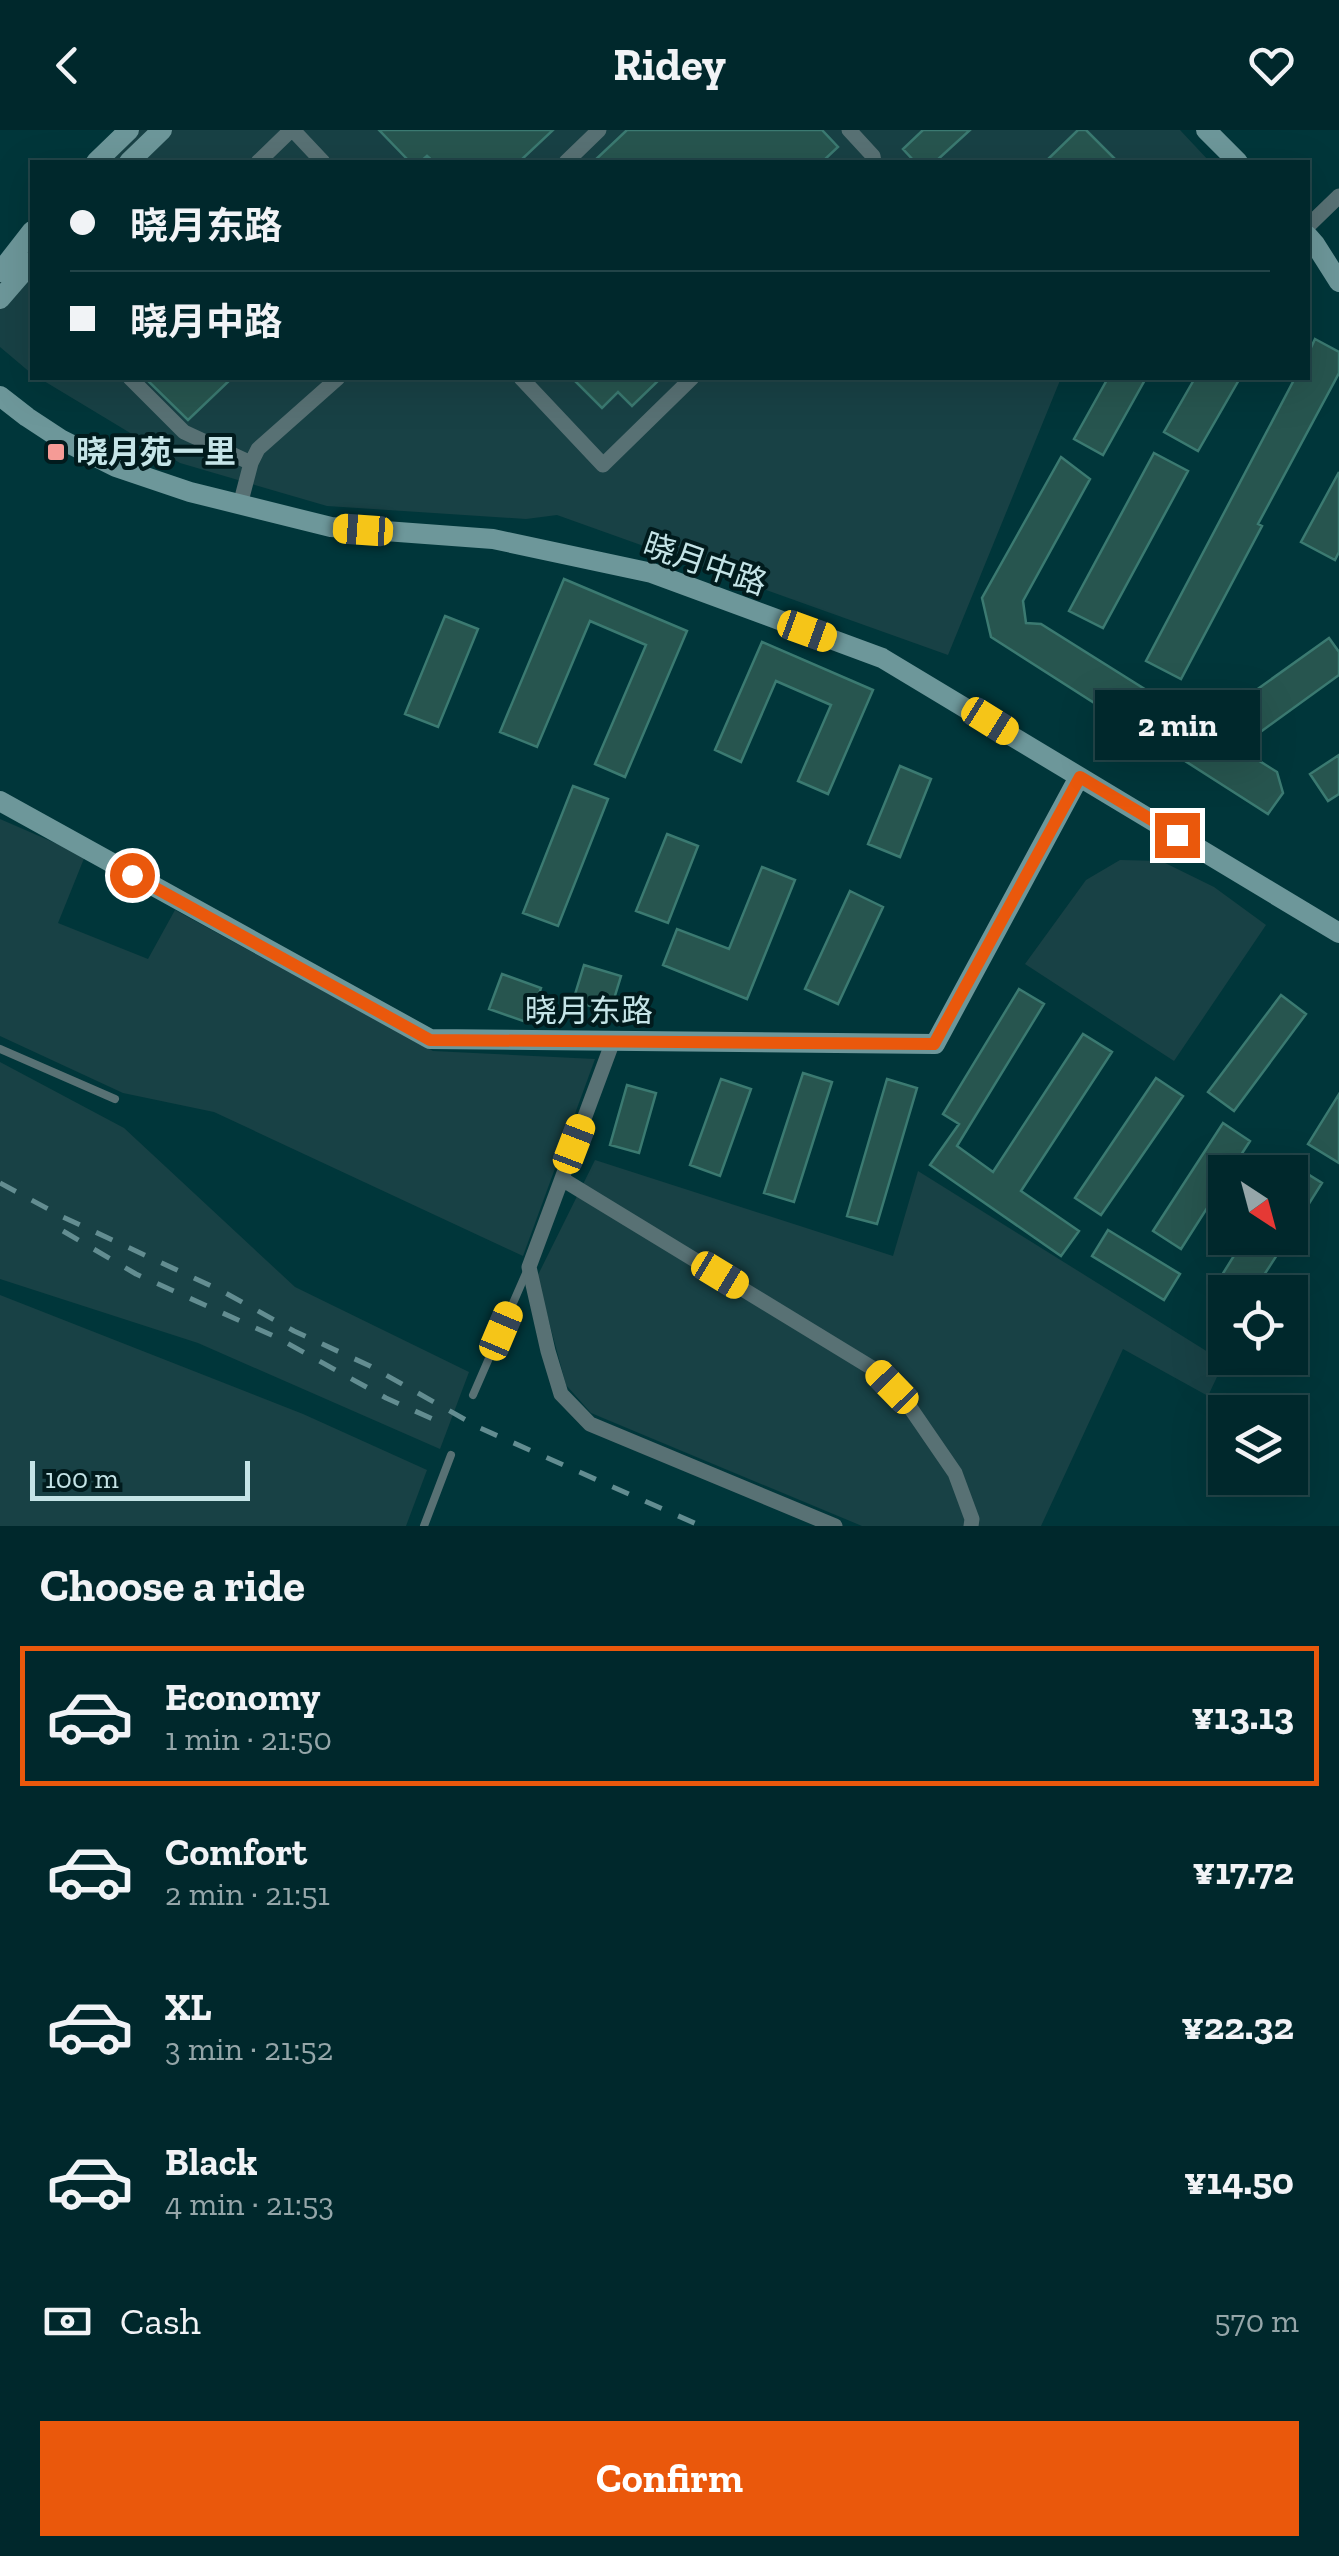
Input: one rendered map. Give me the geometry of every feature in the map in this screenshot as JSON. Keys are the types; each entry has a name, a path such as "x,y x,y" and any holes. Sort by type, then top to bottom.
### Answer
{"street":[{"path":"98,160 129,130"},
{"path":"131,160 162,130"},
{"path":"260,160 292,130 321,160"},
{"path":"568,160 599,130"},
{"path":"848,130 874,160"},
{"path":"1206,130 1236,160"},
{"path":"1310,224 1339,196"},
{"path":"0,272 30,234"},
{"path":"1310,238 1339,282"},
{"path":"0,299 30,264"},
{"path":"132,380 184,432 251,463"},
{"path":"240,504 258,449 336,380"},
{"path":"523,380 603,465 690,380"},
{"name":"晓月中路","path":"0,396 62,440 116,467 190,492 331,527 492,539 652,573 882,658 1339,932"},
{"name":"晓月东路","path":"0,802 430,1040 934,1044 1080,777"},
{"path":"614,1041 528,1267 561,1394 590,1424 836,1526"},
{"path":"562,1179 877,1371 907,1403 955,1473 972,1519 970,1526"}],"lane":[{"path":"0,1049 114,1099"},
{"path":"473,1394 528,1267"},
{"path":"424,1526 451,1455"}],"shaded area":[{"path":"135,130 1180,130 1208,160 104,160"},
{"path":"30,234 30,372 0,347 0,264"},
{"path":"42,380 1060,380 948,655 557,515 526,519 327,506 180,463"},
{"path":"0,819 85,856 58,923 148,959 175,910 433,1051 595,1059 523,1256 214,1112 123,1093 0,1036"},
{"path":"1120,860 1161,861 1214,887 1266,925 1174,1061 1025,964 1086,880"},
{"path":"0,1062 124,1128 295,1287 469,1372 440,1449 198,1343 0,1279"},
{"path":"595,1160 893,1256 918,1171 1208,1352 1208,1375 1218,1375 1208,1396 1123,1349 1041,1526 862,1526 591,1413 566,1385 537,1277"},
{"path":"0,1295 303,1414 427,1470 406,1526 0,1526"}],"building":[{"path":"379,130 553,130 521,160 432,160 427,156 408,160"},
{"path":"627,130 822,130 838,147 824,160 595,160"},
{"path":"923,130 970,130 937,160 913,160 903,149"},
{"path":"1078,130 1086,130 1116,160 1047,160"},
{"path":"1315,339 1339,352 1339,373 1181,679 1146,661 1294,380 1310,380 1310,350"},
{"path":"147,380 230,380 188,420"},
{"path":"574,380 659,380 632,406 618,392 602,408"},
{"path":"1107,380 1145,380 1103,455 1074,439"},
{"path":"1194,380 1239,380 1198,451 1164,432"},
{"path":"1154,453 1188,471 1103,628 1069,611"},
{"path":"1061,457 1090,479 1023,601 1026,623 1041,624 1277,772 1283,793 1268,814 991,637 982,598"},
{"path":"1339,472 1339,552 1335,560 1301,542"},
{"path":"564,579 687,631 625,777 595,764 646,645 590,621 537,747 500,732"},
{"path":"445,616 478,629 438,727 405,714"},
{"path":"1329,638 1339,652 1339,675 1259,733 1238,703"},
{"path":"762,642 873,690 828,794 798,781 831,705 776,681 741,762 715,750"},
{"path":"1339,755 1339,794 1328,801 1310,774"},
{"path":"900,766 931,779 900,857 868,844"},
{"path":"573,786 608,799 558,926 523,913"},
{"path":"667,834 698,846 668,923 636,911"},
{"path":"762,867 795,880 747,999 663,965 677,929 729,949"},
{"path":"850,891 883,907 838,1004 805,989"},
{"path":"584,965 621,976 610,1012 573,1001"},
{"path":"502,974 541,988 529,1023 489,1009"},
{"path":"1019,989 1044,1004 957,1146 993,1172 1083,1034 1112,1052 1021,1191 1079,1231 1061,1256 930,1165 959,1124 943,1114"},
{"path":"1281,995 1306,1014 1234,1111 1208,1092"},
{"path":"803,1073 832,1082 794,1202 764,1193"},
{"path":"1156,1078 1183,1096 1101,1215 1075,1198"},
{"path":"721,1079 751,1089 720,1176 690,1165"},
{"path":"887,1079 917,1088 877,1224 847,1216"},
{"path":"627,1085 656,1093 639,1153 610,1145"},
{"path":"1339,1094 1339,1163 1308,1144"},
{"path":"1223,1123 1250,1141 1241,1155 1208,1155 1208,1207 1181,1249 1153,1231"},
{"path":"1308,1174 1322,1183 1308,1205"},
{"path":"1108,1230 1180,1274 1164,1300 1092,1256"},
{"path":"1234,1255 1277,1255 1264,1275 1222,1275"}],"railway":[{"path":"0,1183 370,1366 480,1428 701,1526"},
{"path":"63,1231 136,1274 278,1338 386,1398 446,1425"}],"place":[{"name":"晓月苑一里","path":"56,452"}],"route":[{"path":"132,875 430,1040 934,1044 1080,777 1177,835"}]}
